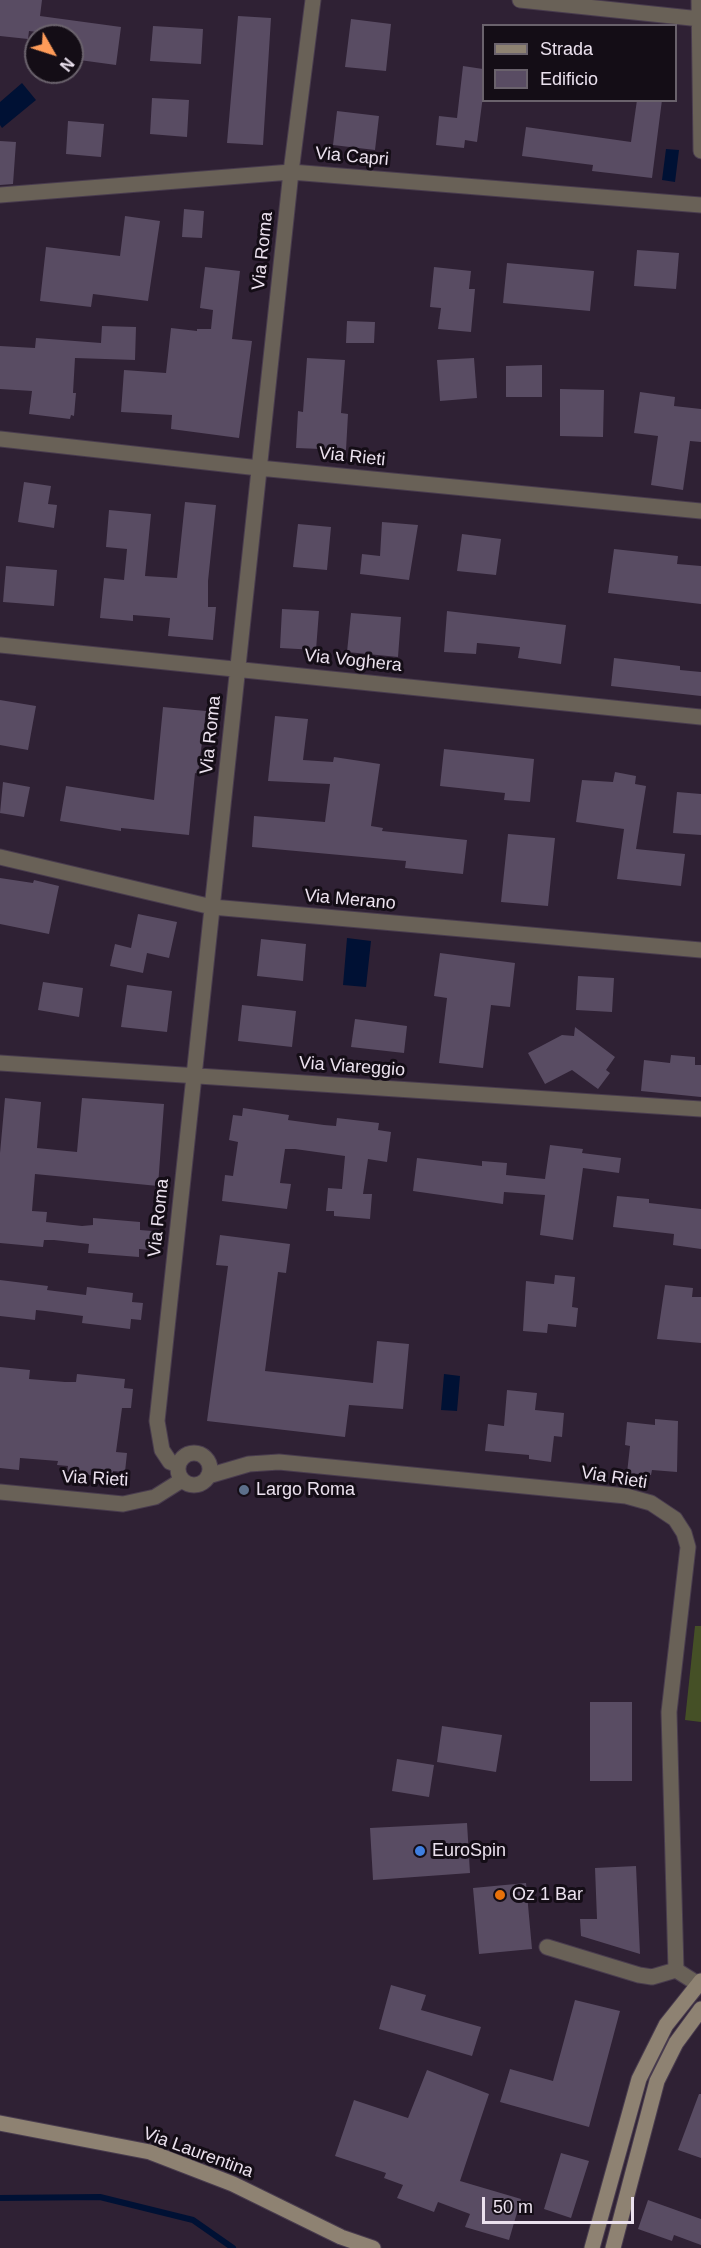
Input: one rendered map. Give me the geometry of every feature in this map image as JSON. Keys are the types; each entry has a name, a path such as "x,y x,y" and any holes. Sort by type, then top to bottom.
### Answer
{"street":[{"name":"Via Roma","path":"180,1472 162,1450 157,1421 291,172 313,0"},
{"path":"520,0 699,19"},
{"path":"699,0 701,152"},
{"name":"Via Capri","path":"0,195 291,172 701,205"},
{"name":"Via Rieti","path":"0,439 259,468 701,511"},
{"name":"Via Voghera","path":"0,645 701,717"},
{"name":"Via Merano","path":"0,857 212,907 701,950"},
{"name":"Via Viareggio","path":"0,1063 701,1109"},
{"path":"189,1454 199,1454 210,1466 208,1476 196,1485 180,1472 189,1454"},
{"name":"Via Rieti","path":"208,1476 249,1464 279,1462 302,1464 634,1497 660,1508 675,1519 684,1533 688,1547 669,1712 676,1970"},
{"name":"Via Rieti","path":"0,1492 123,1504 155,1497 180,1472"},
{"path":"546,1947 639,1975 652,1977 676,1970 700,1982 666,2025 639,2079 592,2248"},
{"path":"613,2248 657,2081 676,2043 701,2009"},
{"name":"Via Laurentina","path":"0,2123 150,2152 233,2184 341,2237 374,2248"}],"green space":[{"path":"695,1626 701,1626 701,1722 685,1720"}],"water":[{"path":"22,83 36,100 2,128 0,102"},
{"path":"666,149 679,150 675,182 662,180"},
{"path":"347,938 371,941 366,987 343,985"},
{"path":"444,1374 460,1376 457,1411 441,1410"}],"building":[{"path":"0,0 42,0 40,16 121,27 116,65 84,61 84,24 24,24 24,39 0,36"},
{"path":"238,16 271,18 263,145 227,143"},
{"path":"351,19 391,24 386,71 345,67"},
{"path":"153,26 203,29 201,64 150,61"},
{"path":"463,66 482,69 482,102 477,142 465,140 464,148 436,145 439,116 457,118"},
{"path":"152,98 189,100 187,137 150,134"},
{"path":"637,102 662,102 652,178 592,171 593,165 522,156 526,127 631,142"},
{"path":"337,111 379,116 375,150 333,145"},
{"path":"68,121 104,124 101,157 66,154"},
{"path":"0,141 16,142 13,184 0,185"},
{"path":"184,209 204,211 202,238 182,237"},
{"path":"125,216 160,221 148,301 93,294 91,307 40,301 46,247 120,256"},
{"path":"637,250 679,253 676,289 634,286"},
{"path":"507,263 594,271 590,311 503,303"},
{"path":"205,267 240,271 232,339 252,341 239,438 171,429 172,415 121,412 124,370 166,373 171,328 197,331 197,329 211,329 213,310 200,308"},
{"path":"434,267 471,271 469,289 475,289 471,332 438,329 441,308 430,307"},
{"path":"347,321 375,322 374,343 346,343"},
{"path":"102,326 136,327 135,360 75,358 73,393 76,393 74,416 71,415 70,419 29,414 32,391 0,389 0,346 35,348 36,338 101,343"},
{"path":"307,358 345,360 341,413 348,414 346,450 296,448 298,411 303,412"},
{"path":"474,358 477,398 440,401 437,360"},
{"path":"542,365 542,397 506,397 506,366"},
{"path":"560,389 604,390 603,437 560,436"},
{"path":"640,392 675,397 674,406 701,409 701,442 690,441 683,490 651,485 658,436 634,433"},
{"path":"24,482 51,486 48,504 57,505 54,528 18,522"},
{"path":"185,502 216,505 208,581 208,607 216,607 213,640 168,636 170,618 133,615 133,621 100,618 104,578 124,580 127,549 106,547 109,510 151,514 145,576 177,578"},
{"path":"382,522 418,525 409,580 360,574 362,554 380,556"},
{"path":"298,524 331,527 327,570 293,567"},
{"path":"462,534 501,539 496,575 457,571"},
{"path":"614,549 678,556 677,564 701,566 701,604 608,593"},
{"path":"6,566 57,570 54,606 3,602"},
{"path":"282,609 319,611 316,650 280,648"},
{"path":"447,611 566,625 561,664 518,658 520,647 477,643 476,654 444,652"},
{"path":"351,613 401,617 398,657 347,652"},
{"path":"614,658 680,666 680,670 701,672 701,696 611,686"},
{"path":"0,700 36,706 28,750 0,745"},
{"path":"163,707 206,711 198,774 195,773 189,835 121,828 121,831 60,821 66,786 154,800"},
{"path":"275,716 308,719 303,760 333,762 334,757 380,764 371,826 383,828 382,831 467,840 463,874 405,868 406,861 252,847 254,816 325,822 330,784 268,781"},
{"path":"444,749 534,759 530,802 504,800 505,793 440,786"},
{"path":"615,772 636,776 635,784 646,786 636,849 685,854 681,886 617,879 624,829 576,822 582,780 613,782"},
{"path":"3,782 30,787 24,817 0,813"},
{"path":"677,792 701,794 701,835 673,833"},
{"path":"508,834 555,838 548,906 501,902"},
{"path":"0,878 33,883 34,880 59,886 49,934 0,924"},
{"path":"138,914 177,922 169,958 147,953 143,973 110,966 115,944 131,948"},
{"path":"261,939 306,944 303,981 257,976"},
{"path":"440,953 515,963 510,1007 491,1005 483,1068 439,1063 447,998 434,996"},
{"path":"578,976 614,978 612,1012 576,1010"},
{"path":"43,982 83,988 79,1017 38,1010"},
{"path":"127,985 172,991 167,1032 121,1027"},
{"path":"242,1005 296,1011 292,1047 238,1041"},
{"path":"355,1019 407,1026 404,1053 351,1047"},
{"path":"575,1027 615,1057 606,1070 610,1073 598,1089 572,1070 545,1084 528,1053 562,1035 574,1036"},
{"path":"671,1055 695,1057 695,1065 701,1065 701,1097 641,1091 644,1060 670,1063"},
{"path":"5,1098 41,1102 37,1148 77,1152 82,1098 164,1104 158,1186 35,1174 32,1211 47,1212 46,1222 82,1226 93,1225 93,1218 140,1222 140,1230 152,1231 150,1250 139,1249 139,1257 88,1253 89,1244 54,1240 44,1240 43,1247 0,1243 0,1153"},
{"path":"243,1108 289,1115 288,1120 324,1125 336,1126 337,1118 379,1123 378,1130 391,1132 387,1162 368,1159 363,1194 372,1194 370,1219 334,1216 334,1211 326,1211 328,1188 342,1189 345,1156 295,1149 285,1149 280,1183 291,1184 287,1209 222,1201 225,1175 233,1176 238,1142 229,1140 233,1115 242,1116"},
{"path":"550,1145 583,1149 582,1153 621,1158 619,1173 583,1168 573,1240 540,1235 545,1195 504,1192 503,1204 413,1191 417,1158 482,1166 482,1161 507,1163 506,1175 545,1179"},
{"path":"617,1196 649,1199 649,1203 701,1209 701,1249 673,1245 674,1234 613,1227"},
{"path":"220,1235 290,1244 286,1273 278,1272 265,1371 373,1383 377,1341 409,1344 403,1409 349,1405 345,1437 207,1421 228,1266 216,1265"},
{"path":"555,1275 575,1277 572,1307 578,1308 576,1327 548,1324 547,1333 523,1331 526,1281 554,1284"},
{"path":"0,1280 48,1286 47,1290 86,1295 87,1287 133,1293 132,1302 143,1303 141,1320 131,1319 130,1329 82,1323 83,1316 36,1310 35,1320 0,1316"},
{"path":"665,1285 693,1288 692,1297 701,1297 701,1343 657,1339"},
{"path":"0,1367 30,1370 29,1379 76,1382 77,1374 125,1379 124,1388 133,1389 131,1408 122,1408 116,1452 127,1453 125,1472 113,1471 112,1477 67,1473 68,1466 57,1465 58,1461 20,1458 19,1470 0,1468"},
{"path":"507,1390 537,1393 535,1410 564,1413 562,1437 554,1436 551,1462 529,1459 529,1455 485,1451 488,1424 504,1426"},
{"path":"655,1419 678,1421 677,1472 652,1470 651,1475 627,1473 630,1446 625,1445 627,1422 655,1425"},
{"path":"590,1702 632,1702 632,1781 590,1781"},
{"path":"442,1726 502,1735 496,1772 437,1762"},
{"path":"397,1759 434,1765 429,1797 392,1791"},
{"name":"EuroSpin","path":"467,1823 470,1873 373,1880 370,1828"},
{"path":"636,1866 640,1954 581,1936 580,1919 597,1919 595,1868"},
{"path":"526,1883 532,1949 479,1954 473,1888"},
{"path":"391,1985 426,1995 421,2010 481,2027 472,2056 379,2029"},
{"path":"575,2000 620,2011 589,2127 500,2102 510,2069 553,2081"},
{"path":"427,2070 489,2094 460,2181 521,2199 509,2240 465,2227 470,2214 438,2202 434,2212 397,2198 403,2185 384,2178 386,2173 335,2156 354,2100 408,2118"},
{"path":"699,2094 701,2094 701,2158 678,2150"},
{"path":"561,2153 589,2161 571,2218 544,2209"},
{"path":"648,2200 701,2219 701,2245 674,2235 672,2241 638,2229"}],"waterway":[{"path":"0,2198 100,2197 193,2220 233,2248"}],"place":[{"name":"Largo Roma","path":"244,1490"},
{"name":"EuroSpin","path":"420,1851"},
{"name":"Oz 1 Bar","path":"500,1895"}]}
